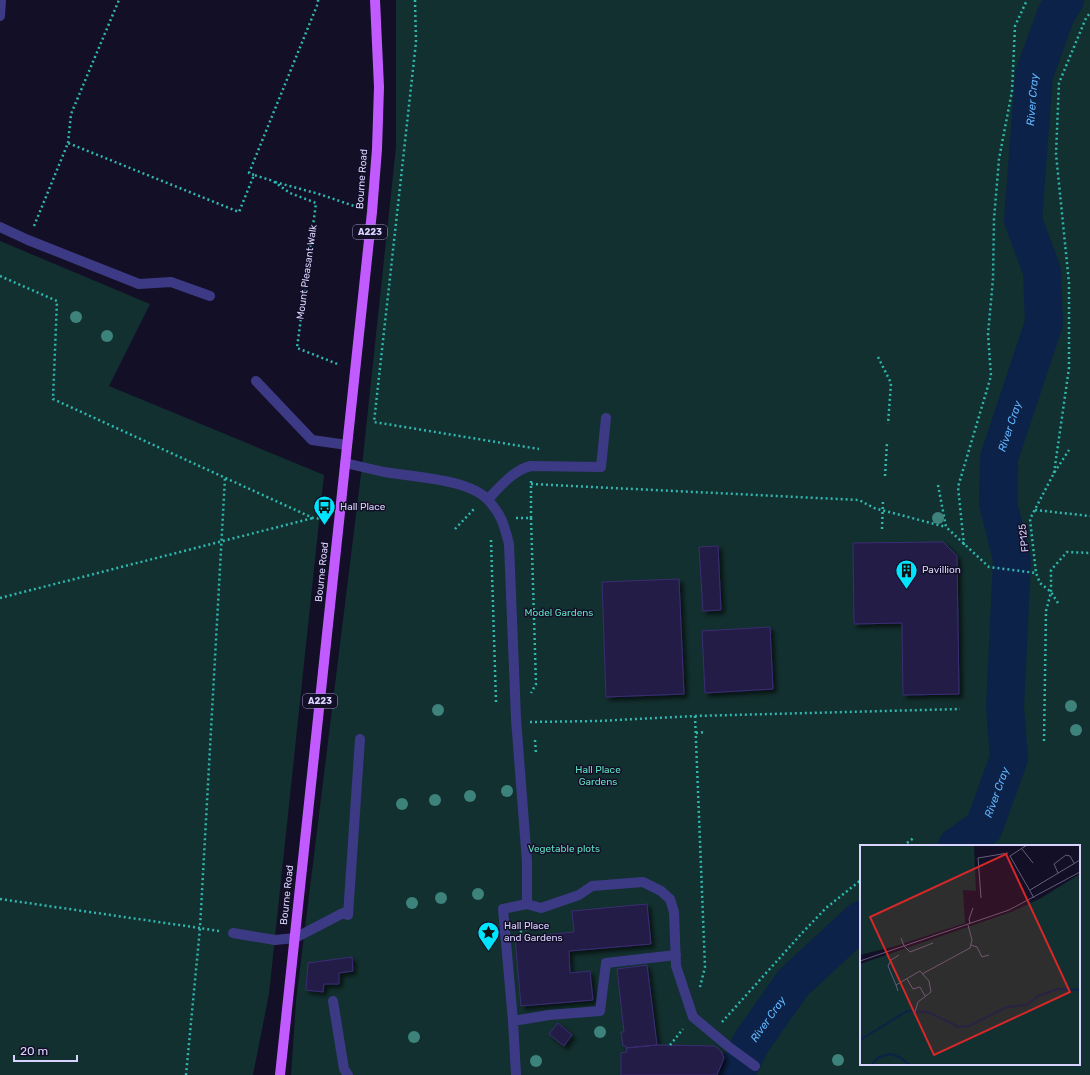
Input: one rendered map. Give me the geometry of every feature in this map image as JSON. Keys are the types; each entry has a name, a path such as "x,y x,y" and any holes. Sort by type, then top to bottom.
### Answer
{"main road":[{"name":"Bourne Road","path":"280,1075 372,212 377,149 379,87 376,0"}],"street":[{"path":"0,16 1,0"},
{"path":"0,228 139,284 171,282 210,296"},
{"path":"256,381 312,440 347,445"},
{"path":"488,499 507,480 522,468 531,466 601,467 606,418"},
{"path":"345,463 383,472 458,484 474,490 488,499 502,518 509,544 516,706 527,862 527,904"},
{"path":"233,933 275,940 295,938 343,913 348,915 360,739"},
{"path":"516,1075 513,1021 503,909 527,904 540,908 579,895 592,886 643,882 661,890 670,899 674,912 676,966 693,1017 729,1047 755,1066"},
{"path":"513,1021 549,1015 600,1011 606,963 676,955"},
{"path":"334,1001 344,1069 348,1075"}],"path":[{"path":"28,240 68,143 71,114 119,0"},
{"path":"68,143 239,212 254,175 249,173 318,0"},
{"path":"415,0 416,42 374,422 539,449"},
{"path":"964,545 958,487 991,376 988,334 993,279 994,219 999,159 1012,91 1015,26 1028,0"},
{"path":"1054,474 1069,368 1069,283 1056,154 1059,83 1086,18 1090,13"},
{"name":"Mount Pleasant Walk","path":"254,175 273,181 290,193 316,203 297,348 355,371"},
{"path":"273,181 372,212"},
{"path":"0,276 57,301 53,399 313,518 340,522"},
{"path":"878,357 891,383 888,424"},
{"path":"885,476 887,444"},
{"path":"1035,510 1054,474 1069,450"},
{"path":"186,1075 200,928 225,478"},
{"path":"531,484 858,500 874,508 946,527 989,567 1036,573 1040,583 1051,592 1058,604"},
{"path":"938,485 946,527"},
{"path":"882,529 884,500"},
{"path":"455,529 476,507"},
{"name":"FP125","path":"1036,573 1030,519 1035,510 1090,516"},
{"path":"0,598 313,518"},
{"path":"490,533 496,702"},
{"path":"1044,741 1046,611 1051,592 1051,570 1067,552 1090,553"},
{"path":"530,722 960,709"},
{"path":"695,716 705,967 700,988"},
{"path":"696,733 706,732"},
{"path":"904,845 915,836"},
{"path":"670,1045 693,1017 713,1024 722,1022 826,908 860,881"},
{"path":"0,899 200,928"}],"green space":[{"path":"396,0 1090,0 1090,1075 291,1075 296,1001 362,466 396,147"},
{"path":"0,241 150,304 109,386 324,475 269,994 253,1075 0,1075"}],"building":[{"name":"Pavillion","path":"943,542 957,556 959,694 903,695 902,623 854,624 853,543"},
{"path":"718,546 721,610 703,611 699,547"},
{"path":"679,579 684,694 606,697 602,582"},
{"path":"770,627 773,689 705,693 702,631"},
{"path":"647,904 651,944 569,951 570,973 590,971 593,1000 521,1006 515,938 574,932 572,911"},
{"path":"352,957 353,971 339,973 339,984 324,984 323,992 306,990 308,963"},
{"path":"647,965 657,1045 626,1048 626,1046 623,1046 621,1032 624,1032 617,969"},
{"path":"558,1023 572,1035 564,1046 549,1034"},
{"path":"657,1045 715,1046 721,1051 724,1058 717,1075 621,1075 621,1053 627,1052 626,1048"}],"waterway":[{"name":"River Cray","path":"958,845 984,827 1009,758 1005,708 1012,559 998,504 999,458 1044,323 1042,271 1023,220 1034,75 1056,14 1065,0"},
{"name":"River Cray","path":"735,1075 751,1043 793,983 860,921"}],"place":[{"name":"Hall Place","path":"324,526"},
{"name":"Pavillion","path":"906,590"},
{"name":"Hall Place and Gardens","path":"488,952"}],"park label":[{"name":"Model Gardens","path":"559,613"},
{"name":"Hall Place Gardens","path":"598,776"},
{"name":"Vegetable plots","path":"564,849"}]}
